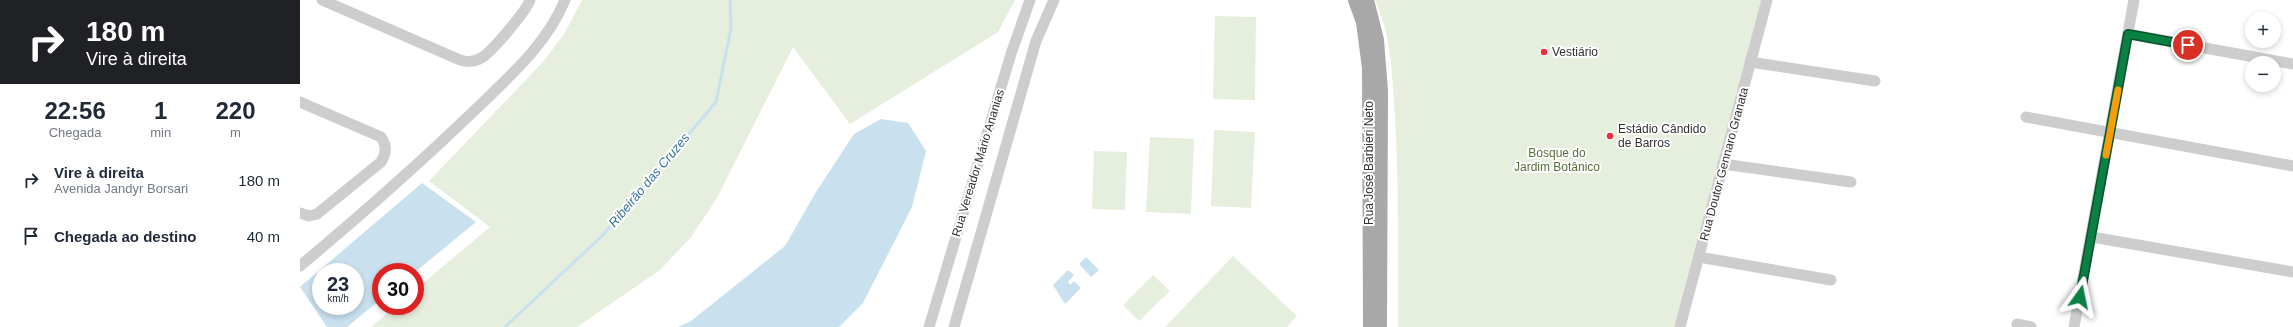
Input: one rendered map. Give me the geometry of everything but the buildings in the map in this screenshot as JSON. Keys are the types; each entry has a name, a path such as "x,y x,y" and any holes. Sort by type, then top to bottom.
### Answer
{"main road":[{"name":"Rua José Barbieri Neto","path":"1355,0 1363,22 1369,68 1370,327"},
{"name":"Rua José Barbieri Neto","path":"1367,0 1377,40 1381,91 1380,327"}],"street":[{"path":"322,0 460,60 478,60 490,52 530,0"},
{"path":"300,266 435,149 525,61 546,33 565,0"},
{"name":"Rua Vereador Mário Ananias","path":"929,327 1011,54 1030,0"},
{"name":"Rua Vereador Mário Ananias","path":"954,327 1034,48 1054,0"},
{"name":"Rua Doutor Gennaro Granata","path":"1680,327 1767,0"},
{"path":"2074,327 2092,237 2134,0"},
{"path":"2128,34 2293,64"},
{"path":"1750,62 1876,81"},
{"path":"300,102 381,137 385,143 384,157 381,162 317,214 312,216 300,213"},
{"path":"2026,117 2293,166"},
{"path":"1723,164 1850,182"},
{"path":"2092,237 2293,272"},
{"path":"1699,257 1831,280"},
{"path":"2017,324 2031,327"}],"green space":[{"path":"582,0 1015,0 998,32 850,124 793,47 717,198 691,237 660,270 577,327 371,327 385,315 424,315 424,282 490,227 429,181 543,62 564,34"},
{"name":"Bosque do Jardim Botânico","path":"1375,0 1767,0 1678,327 1398,327 1398,196 1393,86 1388,42 1381,14"},
{"path":"1215,16 1256,17 1255,100 1213,99"},
{"path":"1214,130 1255,132 1251,208 1211,206"},
{"path":"1150,137 1194,139 1191,214 1146,212"},
{"path":"1094,151 1127,152 1125,210 1092,209"},
{"path":"1233,256 1297,316 1287,327 1165,327"},
{"path":"1153,275 1170,291 1139,321 1123,305"}],"water":[{"path":"881,119 908,123 926,151 912,207 863,303 839,327 678,327 691,321 785,246 816,192 854,134"},
{"path":"422,183 476,222 424,265 424,263 372,263 372,306 364,313 364,263 328,263"},
{"path":"1086,257 1099,270 1091,277 1079,264"},
{"path":"1068,270 1074,275 1068,282 1070,285 1074,281 1081,288 1065,304 1053,285"},
{"path":"312,277 312,305 300,287"},
{"path":"319,315 362,315 347,327 327,327"}],"waterway":[{"name":"Ribeirão das Cruzes","path":"505,327 603,235 716,102 731,28 730,0"}],"slow traffic":[{"path":"2106,155 2118,90"}],"place":[{"name":"Vestiário","path":"1544,52"},
{"name":"Estádio Cândido de Barros","path":"1610,136"}],"route":[{"path":"2080,297 2128,34 2188,45"}]}
